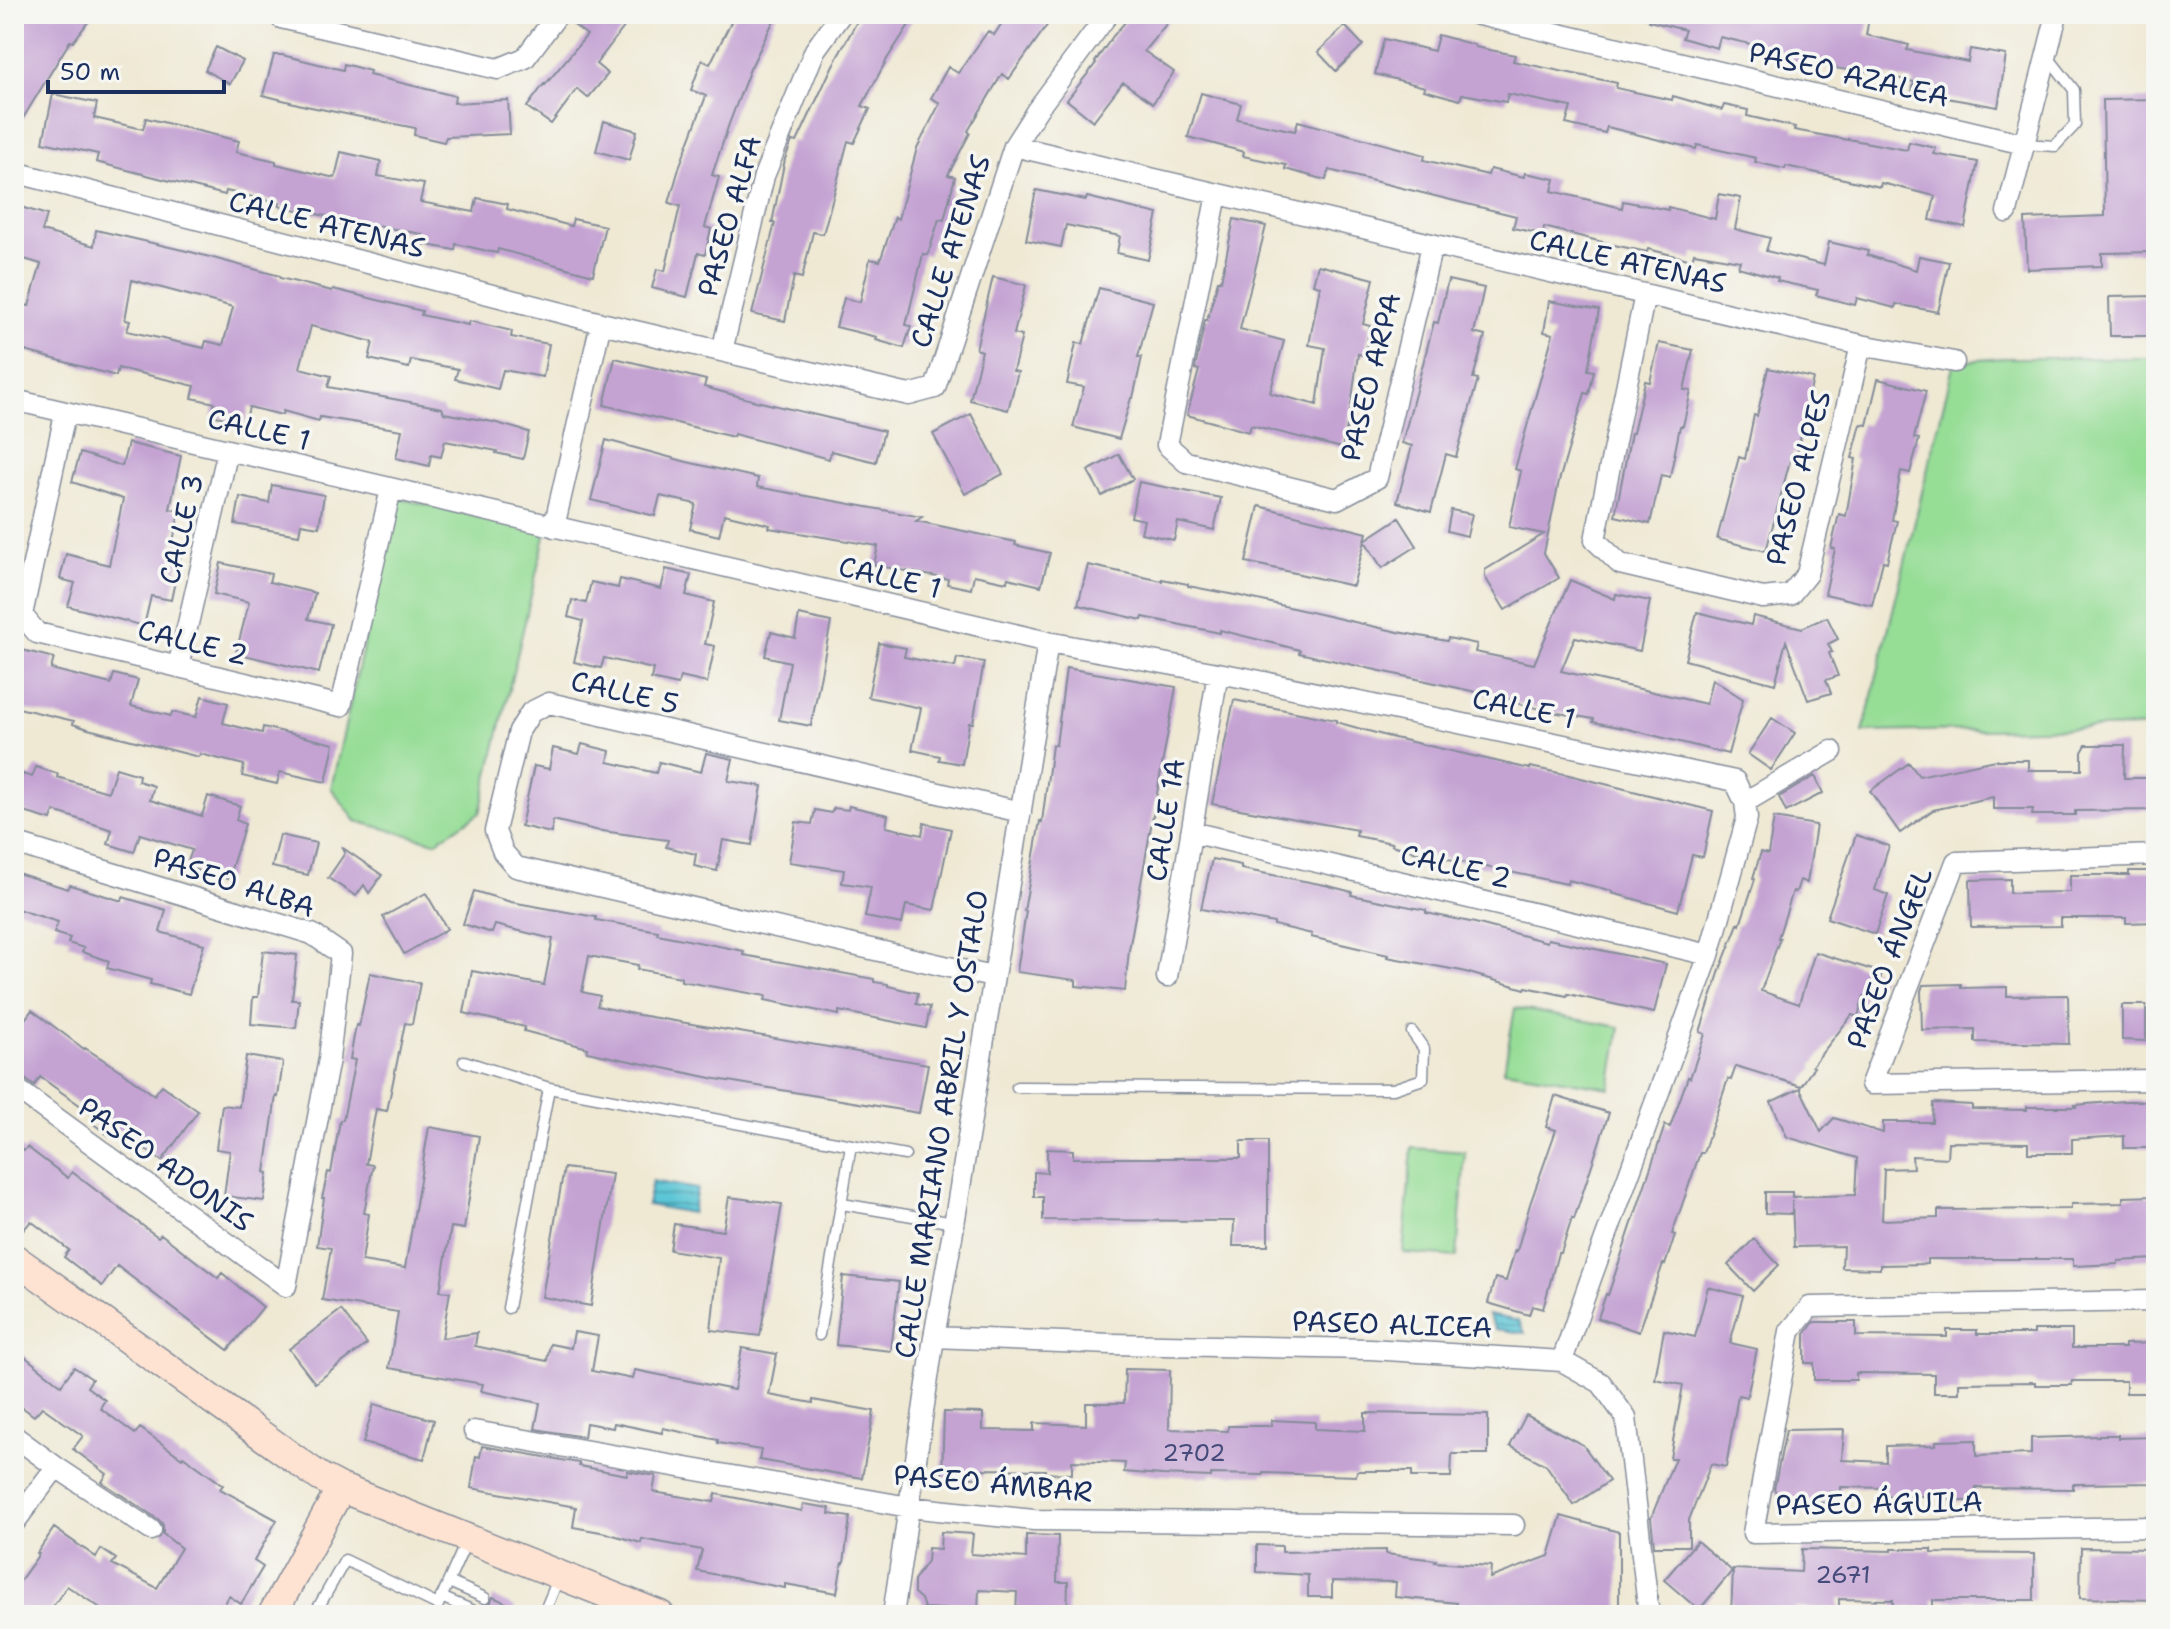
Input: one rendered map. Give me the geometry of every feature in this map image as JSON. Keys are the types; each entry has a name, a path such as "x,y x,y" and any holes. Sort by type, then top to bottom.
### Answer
{"street":[{"path":"284,14 281,18 498,69 525,58 558,14"},
{"name":"PASEO ALFA","path":"722,351 764,176 815,50 841,14"},
{"path":"1014,146 1108,14"},
{"name":"PASEO AZALEA","path":"1475,14 2024,144"},
{"path":"2007,212 2057,14"},
{"name":"CALLE ATENAS","path":"14,172 601,323 909,395 935,388 1014,146 1861,345 1954,362"},
{"name":"PASEO ARPA","path":"1217,194 1167,445 1186,462 1337,499 1377,478 1432,245"},
{"name":"PASEO ALPES","path":"1645,294 1595,540 1620,564 1748,595 1763,598 1790,595 1807,574 1861,345"},
{"path":"554,527 601,323"},
{"name":"CALLE 1","path":"14,400 1048,642 1218,673 1735,781 1745,802"},
{"name":"CALLE 2","path":"65,414 22,615 37,633 341,706 391,489"},
{"name":"CALLE 3","path":"178,667 228,450"},
{"name":"CALLE MARIANO ABRIL Y OSTALO","path":"893,1615 934,1337 1048,642"},
{"name":"CALLE 1A","path":"1167,977 1218,673"},
{"name":"CALLE 5","path":"992,977 516,867 503,852 495,831 519,731 531,712 549,703 1021,812"},
{"path":"1562,1361 1709,955 1747,818 1745,802 1832,751"},
{"name":"CALLE 2","path":"1191,832 1709,955"},
{"name":"PASEO ALBA","path":"14,843 312,934 341,954 329,1059 286,1286"},
{"name":"PASEO ÁNGEL","path":"2156,855 1956,862 1871,1084 2156,1080"},
{"name":"PASEO ADONIS","path":"14,1087 286,1286"},
{"path":"14,1258 311,1472 341,1488 660,1615"},
{"name":"PASEO ÁGUILA","path":"2156,1301 1810,1307 1790,1331 1753,1533 2156,1527"},
{"name":"PASEO ALICEA","path":"934,1337 1370,1349 1562,1361 1601,1383 1626,1418 1649,1615"},
{"name":"PASEO ÁMBAR","path":"474,1431 909,1507 1034,1520 1514,1525"},
{"path":"14,1436 151,1530"},
{"path":"14,1523 56,1467"},
{"path":"272,1615 341,1488"}],"lane":[{"path":"2024,144 2055,146 2075,125 2074,90 2047,55"},
{"path":"1017,1087 1393,1089 1423,1079 1424,1049 1412,1032"},
{"path":"464,1061 549,1088 905,1155"},
{"path":"508,1308 549,1088"},
{"path":"819,1335 851,1145"},
{"path":"842,1204 954,1223"},
{"path":"440,1606 467,1539"},
{"path":"314,1615 345,1560 440,1606 479,1613"},
{"path":"543,1615 559,1575"},
{"path":"449,1582 485,1598"}],"green space":[{"path":"2003,358 2156,358 2156,727 1863,732 1954,362"},
{"path":"397,498 546,532 480,813 435,842 356,821 331,788"},
{"path":"1515,1008 1620,1027 1610,1088 1504,1070"},
{"path":"1412,1148 1465,1152 1457,1257 1403,1253"}],"water":[{"path":"652,1181 697,1189 692,1213 647,1205"},
{"path":"1488,1315 1519,1321 1525,1333 1495,1329"}],"building":[{"path":"20,14 94,14 73,42 70,41 14,133 14,23"},
{"path":"583,14 634,14 596,64 608,74 588,98 577,89 551,124 527,107 587,35 574,25"},
{"path":"735,14 777,14 750,69 712,175 719,177 705,227 711,229 705,255 698,253 687,297 652,288 657,269 665,271 680,206 669,203 706,96 691,90 702,60 710,64"},
{"path":"861,14 916,14 862,106 870,109 854,143 848,141 823,234 813,232 802,278 794,276 785,321 752,314 775,223 772,223 785,159 792,141 797,142"},
{"path":"1008,14 1055,14 1009,79 1002,74 968,131 970,133 948,175 955,177 944,220 939,219 928,255 923,254 906,325 911,326 904,348 876,340 877,337 836,327 844,298 860,302 870,259 880,261 895,217 898,219 917,148 940,103 931,98 948,67 958,73 988,31 994,35"},
{"path":"1132,14 1157,14 1168,22 1144,51 1174,72 1153,103 1123,82 1093,121 1067,100"},
{"path":"1650,14 1807,14 1833,19 1834,14 1844,14 1869,18 1866,35 1909,45 1907,50 1968,62 1970,49 2006,55 1998,107 1912,92 1914,82 1861,70 1809,64 1808,69 1778,63 1780,51 1720,37 1717,48 1682,38 1685,30 1649,21"},
{"path":"1345,26 1363,45 1336,71 1318,52"},
{"path":"1438,35 1515,55 1513,61 1617,83 1616,88 1672,100 1673,96 1722,110 1724,105 1748,110 1747,116 1795,127 1794,130 1907,150 1909,142 1936,148 1934,154 1978,162 1965,227 1930,220 1935,196 1881,183 1880,187 1786,166 1785,169 1755,162 1756,158 1697,145 1696,149 1607,127 1605,133 1566,124 1571,107 1508,94 1506,102 1462,94 1460,100 1375,74 1384,39 1434,51"},
{"path":"216,47 243,61 230,84 205,70"},
{"path":"274,55 343,70 344,64 370,71 369,75 455,96 454,103 508,100 510,134 446,137 444,142 414,135 415,128 263,95"},
{"path":"1201,93 1241,104 1237,119 1295,131 1298,121 1425,155 1424,160 1488,175 1490,169 1524,177 1525,173 1555,179 1552,191 1622,208 1623,201 1668,210 1668,207 1715,219 1719,194 1741,198 1735,229 1770,238 1766,251 1824,265 1829,242 1868,251 1867,255 1916,270 1919,256 1949,262 1938,312 1896,304 1895,308 1857,298 1855,305 1816,295 1818,290 1777,281 1778,278 1738,267 1740,261 1694,253 1692,260 1544,227 1543,234 1513,228 1516,216 1329,170 1326,180 1285,169 1286,165 1243,156 1244,152 1188,137"},
{"path":"53,94 97,103 94,118 143,129 146,118 239,141 236,152 335,178 341,152 381,161 378,176 424,184 420,202 474,212 477,198 508,204 507,209 571,226 573,219 605,226 593,275 498,249 497,253 456,244 455,250 421,244 422,234 366,224 365,228 279,206 280,203 226,191 225,195 96,162 98,154 43,142"},
{"path":"2156,99 2156,252 2102,253 2102,266 2027,269 2025,219 2105,216 2103,100"},
{"path":"604,121 637,131 629,160 596,151"},
{"path":"1036,190 1086,200 1087,197 1158,214 1148,260 1117,253 1120,236 1066,225 1061,247 1026,240"},
{"path":"14,205 47,215 42,231 94,246 96,230 422,311 421,315 468,325 469,321 512,331 511,337 549,344 543,377 503,370 498,389 455,379 458,369 411,360 409,368 369,359 373,342 311,326 300,368 331,376 328,387 442,408 444,413 529,432 523,459 445,441 441,457 431,455 429,466 396,458 402,430 320,417 319,421 283,411 282,415 249,407 245,423 212,415 215,403 192,398 195,386 118,368 116,376 14,348 14,303 29,306 41,264 14,256","holes":["132,280 233,307 223,345 206,341 204,348 127,331 130,321 125,320"]},
{"path":"1234,219 1266,226 1240,329 1284,341 1270,393 1317,405 1325,348 1309,345 1320,286 1313,284 1318,265 1374,279 1363,324 1370,326 1365,355 1358,354 1342,448 1251,425 1249,432 1187,415 1199,370 1195,369 1205,320 1218,281 1221,281"},
{"path":"993,277 1026,285 1014,334 1022,336 1013,371 1018,372 1008,410 970,400 982,351 976,349"},
{"path":"1448,280 1484,288 1474,333 1485,336 1473,378 1478,379 1456,457 1446,454 1431,512 1397,502 1412,446 1402,443"},
{"path":"1099,288 1153,302 1138,357 1142,357 1133,398 1119,439 1073,427 1084,387 1067,384 1076,343 1083,344"},
{"path":"2156,296 2156,336 2110,336 2109,297"},
{"path":"1549,301 1599,310 1588,370 1594,371 1559,481 1544,553 1559,578 1505,610 1485,577 1485,570 1544,534 1509,527 1521,471 1515,469 1553,334 1544,332"},
{"path":"1659,343 1693,350 1684,390 1691,391 1670,477 1661,475 1650,524 1615,516 1631,433 1645,381 1650,382"},
{"path":"615,358 706,380 704,387 884,431 876,462 831,451 829,459 604,405"},
{"path":"1768,368 1813,378 1797,454 1792,453 1766,551 1717,539 1739,457 1745,459"},
{"path":"1878,379 1926,391 1914,438 1919,439 1910,473 1901,471 1892,520 1897,521 1872,605 1825,594 1839,514 1846,516 1856,459 1852,458 1861,424 1867,425"},
{"path":"971,414 1003,474 965,494 933,434"},
{"path":"606,440 758,478 757,487 922,517 916,521 1016,542 1015,545 1050,553 1041,586 1008,578 1007,582 974,575 971,589 947,584 948,579 874,565 878,546 769,528 770,525 724,514 719,536 690,529 696,504 660,496 655,516 591,500"},
{"path":"128,443 181,456 170,509 180,511 172,545 182,548 171,600 151,596 144,626 68,606 75,583 60,579 66,554 109,565 123,499 72,482 80,453 122,466"},
{"path":"1119,454 1133,479 1102,496 1088,471"},
{"path":"1139,482 1221,498 1214,530 1178,522 1174,540 1141,533 1144,520 1131,517"},
{"path":"272,485 324,495 319,527 301,524 299,535 235,524 240,497 269,503"},
{"path":"1259,506 1367,533 1365,540 1399,518 1417,546 1382,568 1365,541 1353,586 1246,562"},
{"path":"1451,510 1472,514 1467,536 1447,531"},
{"path":"221,563 271,574 269,582 315,593 308,619 331,624 319,673 236,653 249,602 214,594"},
{"path":"1088,565 1188,584 1398,632 1477,644 1475,652 1534,664 1570,580 1615,599 1616,594 1650,601 1640,651 1575,637 1561,671 1706,704 1712,679 1743,699 1728,754 1593,722 1594,719 1299,653 1300,650 1220,630 1220,633 1143,617 1142,620 1078,605"},
{"path":"666,569 691,575 686,595 714,602 705,644 715,646 707,683 680,677 678,685 651,679 653,669 604,658 601,668 574,662 583,621 568,617 572,600 586,603 591,582 618,588 620,579 661,589"},
{"path":"1697,612 1751,625 1753,616 1802,628 1827,617 1838,639 1828,644 1838,676 1826,680 1831,693 1808,700 1786,641 1775,684 1685,660"},
{"path":"799,615 831,622 811,726 779,720 790,662 765,656 771,632 795,638"},
{"path":"879,643 906,648 904,657 955,667 957,658 984,662 962,764 912,750 921,708 868,697"},
{"path":"14,648 54,658 51,669 111,684 114,674 138,680 131,706 171,716 172,712 196,717 202,696 228,703 223,723 262,733 263,727 334,744 326,782 280,772 277,784 242,776 244,765 200,754 199,757 14,707"},
{"path":"1066,668 1176,687 1129,950 1125,991 1076,986 1076,980 1017,972 1024,911 1042,822 1052,745 1056,745"},
{"path":"1234,700 1336,720 1390,737 1569,775 1713,811 1703,857 1692,855 1678,911 1568,880 1567,884 1429,855 1356,836 1357,830 1212,804"},
{"path":"1772,718 1795,733 1771,770 1748,754"},
{"path":"582,744 610,751 608,762 656,773 659,762 701,772 706,753 733,759 728,781 762,786 752,845 723,840 717,871 694,866 696,854 666,847 668,840 595,830 553,820 551,833 521,826 534,766 549,769 553,748 579,754"},
{"path":"2086,745 2125,745 2124,778 2154,778 2154,810 2032,815 2033,809 1993,809 1993,797 1933,810 1900,833 1870,791 1909,763 1919,776 1996,760 2028,760 2028,770 2082,770 2082,752"},
{"path":"36,767 58,774 57,777 108,792 116,768 139,775 138,781 154,786 150,800 202,816 208,796 240,806 236,820 245,824 228,879 186,867 192,850 140,834 134,852 108,844 112,830 54,811 51,820 14,809 14,780 20,782 23,774 32,777"},
{"path":"1815,776 1823,793 1786,812 1779,797"},
{"path":"849,806 888,815 886,827 922,835 924,823 951,829 934,910 906,905 902,924 865,917 871,887 842,883 844,870 789,862 796,822 812,824 815,810 831,813 834,808 848,810"},
{"path":"1774,818 1816,825 1807,883 1800,880 1796,892 1793,891 1761,991 1799,1004 1815,952 1882,973 1875,996 1864,996 1858,1017 1852,1015 1812,1066 1801,1086 1736,1066 1731,1080 1728,1079 1703,1153 1700,1153 1672,1234 1675,1235 1665,1265 1639,1332 1598,1318 1665,1125 1670,1127 1690,1078 1705,1034 1700,1032 1721,967 1740,925 1761,852 1768,854"},
{"path":"280,835 316,843 308,875 272,867"},
{"path":"1856,835 1889,846 1875,890 1888,895 1875,934 1827,918"},
{"path":"343,848 382,875 369,893 364,885 356,896 328,878 345,853"},
{"path":"1212,859 1241,865 1241,869 1325,885 1352,892 1351,895 1426,910 1426,913 1547,942 1548,939 1666,964 1654,1013 1568,994 1525,989 1462,971 1387,957 1311,937 1312,934 1274,923 1201,909"},
{"path":"2129,871 2156,871 2156,922 2126,923 2126,918 2061,918 2061,926 1971,927 1970,880 2010,879 2010,893 2070,892 2070,875 2129,875"},
{"path":"14,872 68,889 70,885 166,910 160,932 204,944 189,994 107,968 109,961 82,952 84,948 68,943 70,938 54,933 58,922 14,908"},
{"path":"474,891 511,902 596,917 596,920 744,951 743,955 874,979 874,982 918,993 916,1004 930,1007 926,1028 765,1000 766,996 681,981 681,977 637,969 638,965 589,956 582,992 600,996 597,1006 633,1014 928,1064 919,1113 716,1079 587,1052 588,1048 524,1031 525,1027 464,1013 472,971 544,985 553,939 495,925 492,933 463,924"},
{"path":"426,893 447,929 404,954 383,917"},
{"path":"263,951 297,955 292,1000 299,1000 296,1028 251,1024 253,997 258,997"},
{"path":"370,973 420,983 412,1024 405,1023 387,1111 376,1109 366,1164 373,1165 364,1213 369,1214 362,1261 405,1268 429,1127 479,1136 464,1229 451,1227 440,1291 450,1292 442,1338 477,1333 475,1346 547,1361 550,1344 571,1348 574,1332 598,1336 592,1371 633,1379 635,1370 734,1390 742,1348 777,1354 769,1395 874,1411 862,1478 759,1460 761,1450 718,1443 718,1440 663,1428 662,1433 614,1423 613,1428 586,1423 584,1437 535,1429 540,1403 481,1391 483,1384 389,1368 398,1312 322,1300 331,1248 317,1246 322,1198 328,1172 331,1173 340,1120 343,1120 355,1060 350,1059 356,1025 359,1026"},
{"path":"1961,984 1961,988 2007,987 2007,996 2068,995 2069,1044 1975,1042 1975,1029 1922,1030 1923,985"},
{"path":"2122,1005 2146,1005 2146,1041 2122,1040"},
{"path":"32,1010 154,1095 162,1085 198,1111 162,1161 117,1129 111,1137 91,1122 95,1116 40,1077 34,1086 14,1070 14,1034"},
{"path":"246,1056 283,1062 265,1172 268,1173 264,1201 224,1196 230,1151 216,1149 222,1105 239,1107"},
{"path":"1800,1088 1821,1132 1834,1118 1883,1133 1883,1122 1932,1122 1933,1103 1972,1105 1972,1109 2027,1110 2027,1107 2156,1101 2156,1148 2124,1148 2124,1136 2072,1139 2072,1153 2028,1153 2028,1143 1948,1142 1947,1158 1912,1156 1913,1168 1884,1169 1882,1220 1938,1218 1938,1210 2071,1209 2071,1204 2123,1203 2123,1197 2156,1196 2156,1259 2073,1266 2073,1259 1927,1259 1927,1264 1880,1265 1880,1269 1842,1268 1843,1246 1794,1247 1792,1201 1792,1214 1765,1213 1765,1192 1792,1192 1792,1197 1855,1195 1857,1158 1787,1137 1771,1102"},
{"path":"1555,1096 1609,1113 1574,1219 1561,1253 1558,1253 1543,1309 1532,1306 1529,1315 1488,1303 1495,1278 1506,1281 1517,1251 1556,1130 1546,1127"},
{"path":"1241,1141 1268,1141 1268,1246 1233,1246 1234,1221 1043,1220 1043,1197 1034,1197 1034,1172 1047,1173 1047,1149 1073,1150 1073,1158 1241,1158"},
{"path":"14,1144 24,1151 27,1147 68,1178 72,1172 218,1278 222,1273 263,1307 228,1350 117,1266 102,1286 64,1257 69,1250 31,1221 14,1241"},
{"path":"564,1168 612,1174 591,1306 542,1297"},
{"path":"729,1197 782,1204 760,1336 711,1330 719,1258 670,1250 674,1224 723,1231"},
{"path":"1754,1239 1779,1265 1753,1291 1728,1265"},
{"path":"843,1276 899,1282 891,1351 836,1345"},
{"path":"1708,1287 1743,1296 1730,1343 1757,1349 1747,1397 1738,1395 1726,1467 1711,1464 1689,1520 1689,1546 1654,1546 1651,1518 1675,1458 1670,1458 1683,1385 1655,1379 1664,1330 1695,1337"},
{"path":"341,1310 367,1344 315,1383 289,1349"},
{"path":"1814,1322 1856,1322 1856,1336 1947,1337 1947,1330 1977,1330 1977,1334 2034,1334 2034,1330 2072,1330 2072,1348 2125,1348 2125,1344 2156,1343 2156,1393 2126,1393 2126,1381 2072,1381 2072,1385 1959,1383 1959,1393 1934,1393 1934,1374 1856,1373 1856,1380 1814,1380 1814,1363 1805,1363 1805,1334"},
{"path":"14,1348 61,1385 74,1367 92,1379 87,1387 105,1400 100,1408 135,1434 140,1428 223,1485 220,1489 277,1520 254,1561 263,1567 241,1604 229,1596 219,1615 94,1615 99,1607 67,1586 47,1615 14,1615 14,1589 54,1528 96,1557 101,1549 116,1559 112,1564 157,1588 181,1548 163,1534 163,1525 159,1520 102,1482 107,1474 73,1449 83,1436 42,1407 34,1416 14,1401"},
{"path":"1125,1369 1170,1370 1169,1429 1228,1431 1228,1426 1271,1426 1271,1420 1315,1422 1315,1429 1365,1431 1365,1413 1488,1415 1488,1454 1452,1454 1451,1477 1412,1477 1412,1471 1357,1471 1356,1476 1263,1473 1211,1474 1211,1477 1162,1475 1124,1472 1125,1463 1072,1461 1072,1474 1045,1473 1045,1470 982,1469 982,1478 942,1477 944,1412 983,1413 983,1430 1034,1431 1034,1423 1086,1425 1086,1403 1124,1403"},
{"path":"374,1404 434,1420 424,1459 363,1443"},
{"path":"1526,1415 1583,1445 1609,1481 1574,1505 1546,1465 1510,1446"},
{"path":"1844,1429 1842,1460 1886,1462 1886,1446 1936,1445 1936,1441 1976,1440 1976,1456 2031,1454 2031,1438 2099,1435 2156,1437 2156,1483 2073,1484 2073,1489 1976,1488 1977,1501 1950,1501 1950,1496 1886,1496 1886,1488 1841,1487 1841,1493 1829,1492 1829,1503 1782,1501 1774,1489 1786,1430"},
{"path":"482,1446 627,1475 627,1471 656,1476 653,1492 714,1502 716,1494 802,1511 803,1504 830,1508 829,1514 850,1517 837,1593 785,1584 785,1588 697,1571 702,1550 642,1539 641,1543 573,1527 576,1507 471,1488 476,1456 480,1457"},
{"path":"1561,1516 1619,1532 1619,1615 1494,1615 1494,1611 1456,1608 1457,1603 1395,1597 1396,1582 1332,1581 1332,1597 1308,1597 1308,1575 1257,1572 1257,1545 1282,1546 1282,1552 1386,1550 1386,1554 1435,1562 1491,1566 1490,1578 1549,1556"},
{"path":"941,1532 973,1534 971,1554 1026,1558 1026,1535 1058,1536 1057,1582 1068,1582 1067,1615 1016,1615 1017,1592 979,1590 978,1611 924,1608 921,1599 914,1593 914,1580 927,1561 928,1548 940,1549"},
{"path":"1697,1541 1732,1571 1699,1610 1664,1580"},
{"path":"2081,1548 2156,1549 2156,1600 2080,1598"},
{"path":"1802,1549 1932,1549 1932,1553 2034,1554 2034,1600 1933,1600 1933,1607 1893,1608 1893,1600 1839,1599 1839,1609 1795,1608 1794,1615 1731,1615 1733,1569 1801,1572"},
{"path":"493,1597 515,1607 512,1615 487,1615 482,1606 490,1604"}]}
